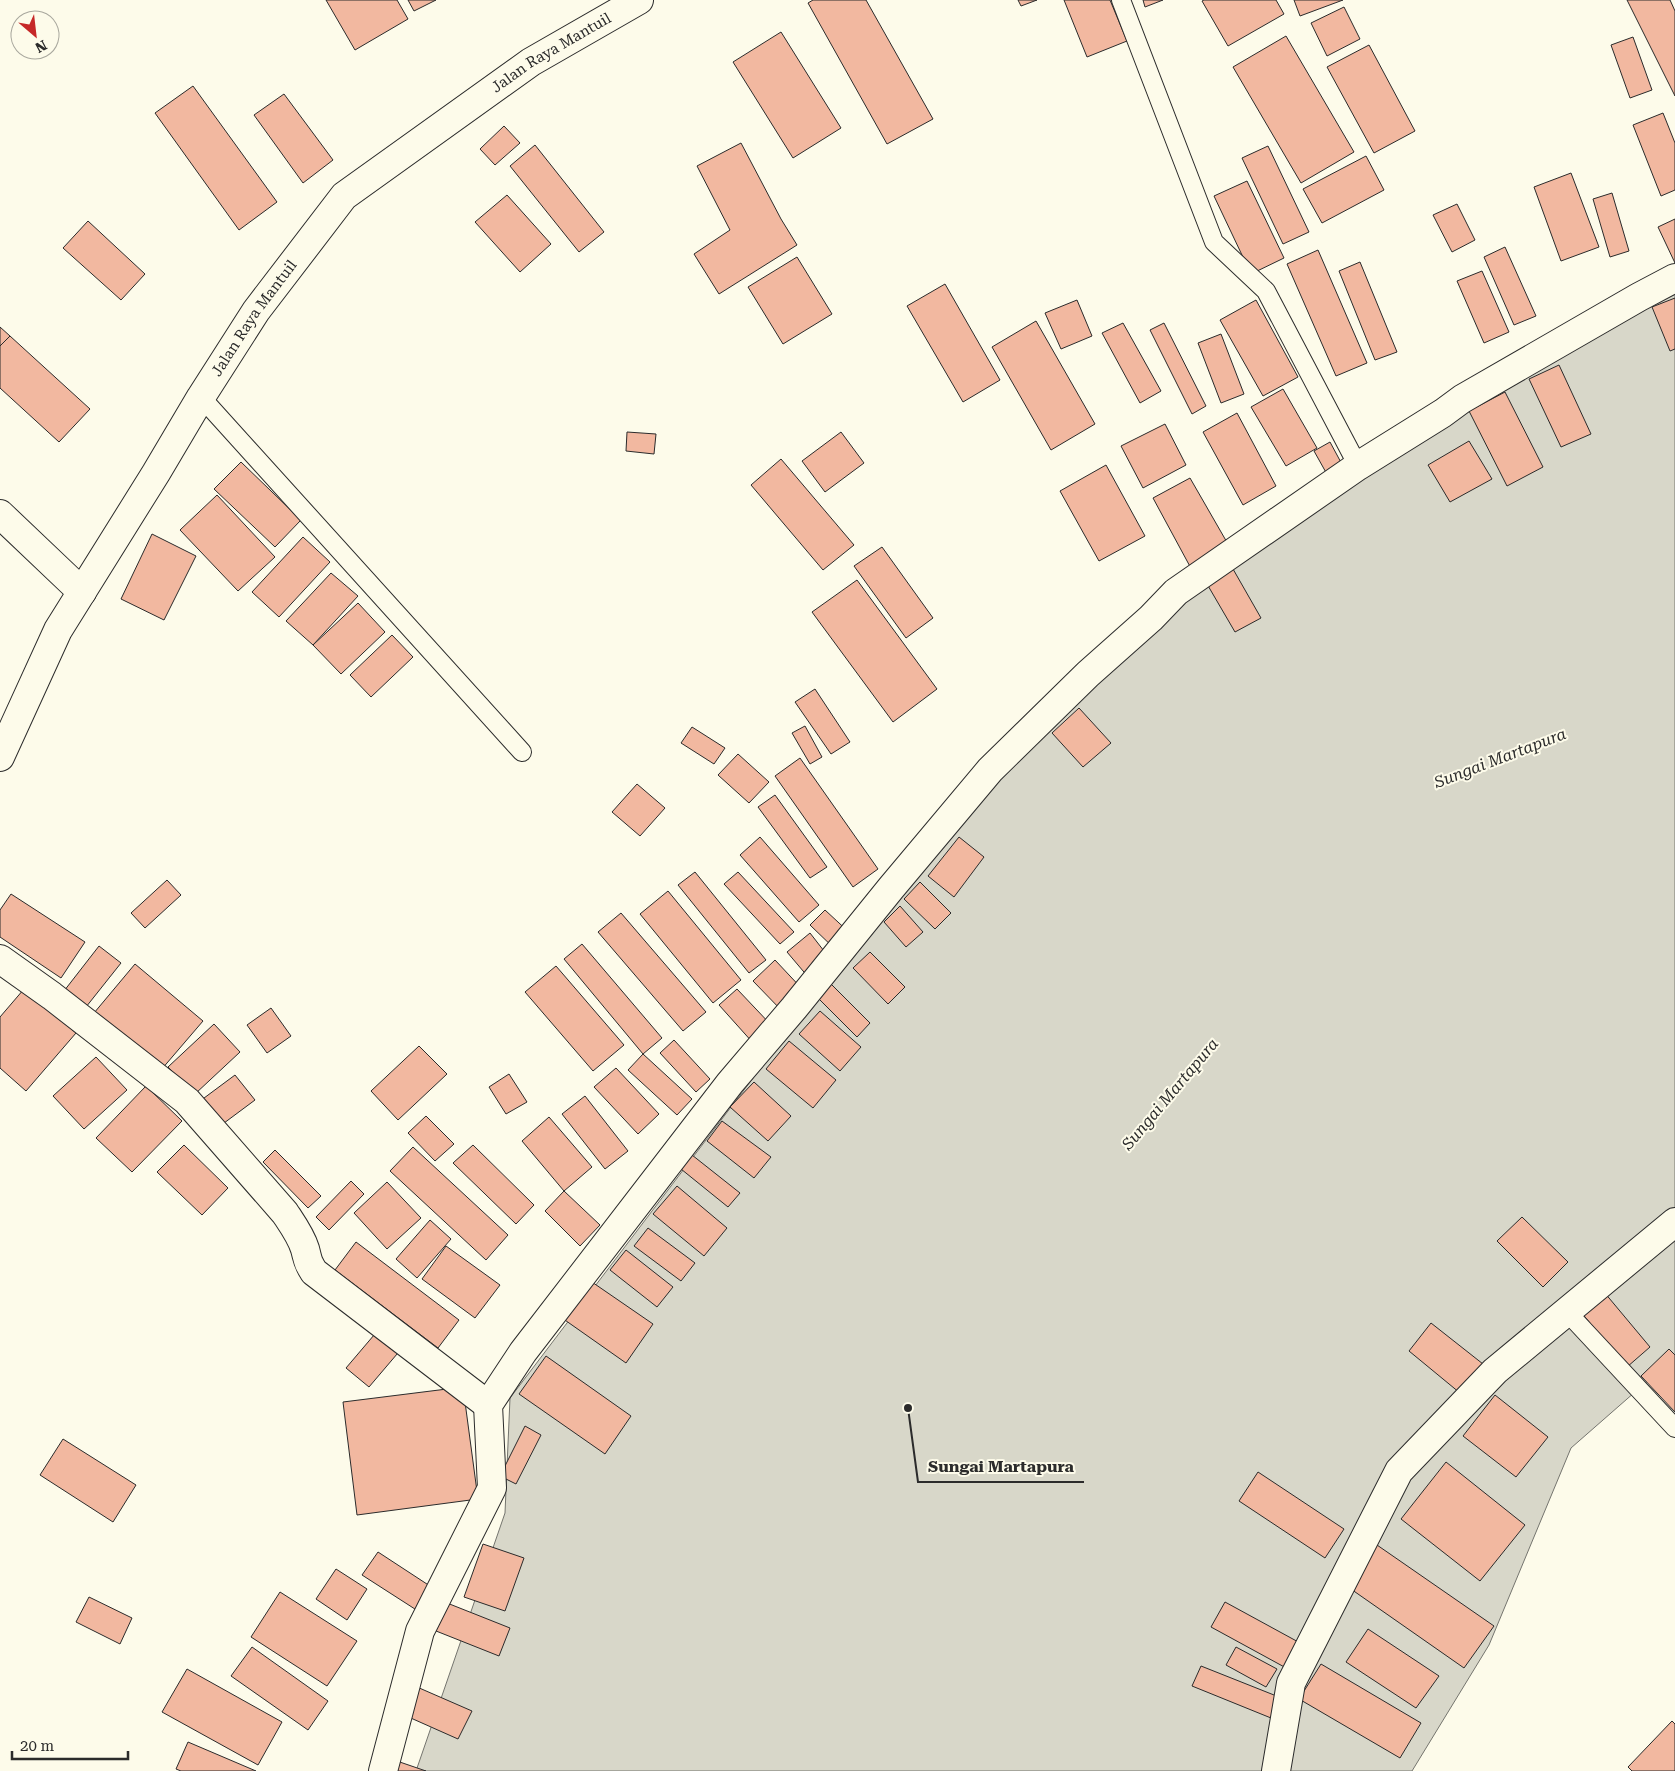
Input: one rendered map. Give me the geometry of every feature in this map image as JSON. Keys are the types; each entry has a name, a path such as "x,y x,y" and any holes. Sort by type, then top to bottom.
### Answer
{"street":[{"name":"Jalan Raya Mantuil","path":"0,757 58,630 156,473 200,397 256,311 344,196 531,62 640,0"},
{"path":"382,1771 420,1630 492,1488 488,1405 523,1352 730,1083 990,770 1088,674 1151,618 1176,592 1358,466 1462,399 1638,297 1675,278"},
{"path":"0,514 82,592"},
{"path":"0,959 52,996 187,1101 285,1213 298,1232 305,1250 307,1262 314,1272 488,1405"},
{"path":"1276,1771 1291,1683 1399,1471 1495,1371 1675,1222"}],"lane":[{"path":"1121,0 1214,242 1266,291 1358,466"},
{"path":"200,397 522,752"},
{"path":"1567,1312 1675,1428"}],"water":[{"path":"1675,289 1675,1357 1571,1448 1489,1645 1412,1771 416,1771 505,1513 510,1398 867,928 1086,680 1161,620 1379,460"}],"building":[{"path":"326,0 397,0 408,19 355,50"},
{"path":"408,0 436,0 414,11"},
{"path":"813,0 866,0 933,119 887,144 808,3"},
{"path":"1018,0 1037,0 1021,6"},
{"path":"1064,0 1110,0 1127,41 1087,57"},
{"path":"1143,0 1163,0 1145,7"},
{"path":"1276,0 1284,14 1228,46 1202,1"},
{"path":"1294,0 1343,0 1300,16"},
{"path":"1627,0 1670,0 1675,11 1675,96"},
{"path":"1344,7 1360,39 1327,56 1311,23"},
{"path":"781,32 841,128 793,158 733,62"},
{"path":"1286,36 1354,152 1301,183 1233,67"},
{"path":"1633,37 1652,90 1630,98 1611,45"},
{"path":"1369,45 1415,131 1374,153 1327,67"},
{"path":"193,86 277,202 239,230 155,113"},
{"path":"284,94 333,160 303,183 254,115"},
{"path":"1663,113 1675,143 1675,190 1661,196 1633,125"},
{"path":"504,126 520,143 495,165 480,149"},
{"path":"741,143 781,219 797,245 719,294 694,254 730,230 697,166"},
{"path":"535,145 604,232 579,252 510,166"},
{"path":"1268,146 1309,232 1283,244 1242,158"},
{"path":"1366,156 1384,190 1322,223 1303,189"},
{"path":"1571,173 1599,247 1561,261 1534,187"},
{"path":"1247,181 1284,258 1251,274 1214,196"},
{"path":"1612,193 1629,251 1610,257 1593,199"},
{"path":"507,195 551,244 520,272 475,222"},
{"path":"1457,204 1475,240 1452,252 1433,215"},
{"path":"1675,219 1675,263 1658,227"},
{"path":"88,221 145,274 121,300 63,248"},
{"path":"1505,247 1536,316 1514,325 1484,257"},
{"path":"1318,250 1367,363 1336,376 1287,264"},
{"path":"797,257 832,314 783,344 748,287"},
{"path":"1360,262 1397,352 1375,360 1339,271"},
{"path":"1482,271 1509,332 1484,343 1457,281"},
{"path":"945,284 1000,380 963,402 907,306"},
{"path":"1675,298 1675,349 1670,351 1652,307"},
{"path":"1077,300 1092,336 1061,349 1045,313"},
{"path":"1256,300 1298,377 1263,396 1220,320"},
{"path":"1036,321 1095,424 1051,450 992,347"},
{"path":"1123,323 1161,391 1140,403 1102,333"},
{"path":"1164,323 1206,406 1192,414 1150,330"},
{"path":"0,327 10,336 0,346"},
{"path":"1221,334 1244,394 1221,403 1198,343"},
{"path":"10,336 90,409 59,442 0,388 0,346"},
{"path":"1559,365 1591,434 1561,447 1529,379"},
{"path":"1283,389 1317,448 1286,466 1251,407"},
{"path":"1505,392 1543,467 1507,486 1469,411"},
{"path":"1237,413 1276,486 1243,505 1203,432"},
{"path":"1165,424 1186,465 1143,488 1121,446"},
{"path":"627,432 656,434 654,454 626,451"},
{"path":"841,432 864,463 825,492 802,461"},
{"path":"1469,441 1492,479 1450,502 1428,465"},
{"path":"1330,442 1344,468 1328,476 1314,451"},
{"path":"781,459 854,545 823,570 751,485"},
{"path":"241,462 301,520 275,547 214,489"},
{"path":"1106,465 1145,536 1099,561 1060,491"},
{"path":"1190,478 1232,551 1193,572 1153,498"},
{"path":"217,495 275,557 238,591 180,530"},
{"path":"152,534 196,556 164,620 121,599"},
{"path":"303,537 330,562 279,617 252,592"},
{"path":"882,547 933,618 906,638 854,566"},
{"path":"1233,569 1261,618 1235,632 1207,584"},
{"path":"331,573 358,596 313,645 286,621"},
{"path":"857,580 937,689 893,722 812,612"},
{"path":"358,603 385,632 341,674 313,645"},
{"path":"392,635 413,657 371,697 350,675"},
{"path":"815,689 850,742 831,754 795,702"},
{"path":"1079,708 1111,743 1083,767 1052,733"},
{"path":"805,726 822,757 810,764 792,733"},
{"path":"692,727 725,748 714,764 681,743"},
{"path":"738,754 769,782 749,803 718,775"},
{"path":"800,758 878,869 853,887 775,776"},
{"path":"637,784 665,808 640,836 612,812"},
{"path":"775,795 827,867 810,878 758,807"},
{"path":"760,837 819,905 799,922 740,855"},
{"path":"959,837 984,857 954,897 928,876"},
{"path":"695,872 766,960 749,973 678,885"},
{"path":"738,872 794,932 780,944 724,884"},
{"path":"167,880 181,895 145,928 131,913"},
{"path":"920,882 951,913 935,929 904,899"},
{"path":"668,891 741,980 713,1003 640,914"},
{"path":"11,894 85,942 61,978 0,937 0,910"},
{"path":"900,906 923,932 906,947 884,922"},
{"path":"825,910 852,935 837,951 810,925"},
{"path":"621,913 706,1012 683,1031 598,932"},
{"path":"810,933 831,960 809,978 787,952"},
{"path":"582,944 662,1038 643,1054 564,959"},
{"path":"99,946 121,963 86,1007 64,991"},
{"path":"870,952 905,987 888,1004 853,968"},
{"path":"775,960 805,992 784,1013 753,981"},
{"path":"135,964 203,1021 161,1070 94,1013"},
{"path":"556,966 624,1045 593,1071 525,992"},
{"path":"830,983 870,1023 857,1037 817,997"},
{"path":"24,989 76,1033 26,1091 0,1068 0,1017"},
{"path":"737,989 773,1027 754,1044 719,1005"},
{"path":"271,1008 291,1036 267,1053 247,1025"},
{"path":"820,1011 861,1047 840,1071 799,1034"},
{"path":"214,1024 240,1052 195,1094 168,1067"},
{"path":"674,1040 710,1079 696,1092 660,1053"},
{"path":"789,1041 836,1080 813,1108 766,1069"},
{"path":"419,1046 447,1074 398,1120 371,1091"},
{"path":"643,1054 692,1099 677,1115 628,1070"},
{"path":"96,1057 127,1090 84,1129 53,1096"},
{"path":"616,1068 659,1114 638,1134 594,1087"},
{"path":"509,1074 527,1102 506,1114 489,1087"},
{"path":"235,1075 255,1100 216,1129 196,1104"},
{"path":"754,1082 791,1116 768,1141 730,1107"},
{"path":"146,1086 182,1121 132,1172 96,1138"},
{"path":"585,1096 628,1151 605,1169 562,1114"},
{"path":"426,1116 454,1144 435,1161 408,1133"},
{"path":"549,1117 592,1167 564,1191 522,1141"},
{"path":"722,1121 771,1157 754,1178 707,1141"},
{"path":"184,1145 228,1188 202,1215 157,1172"},
{"path":"473,1145 534,1205 516,1224 453,1163"},
{"path":"413,1147 508,1235 486,1260 390,1171"},
{"path":"275,1150 321,1196 308,1208 263,1162"},
{"path":"692,1155 740,1193 728,1207 681,1169"},
{"path":"351,1181 364,1194 329,1230 316,1217"},
{"path":"387,1182 421,1218 387,1249 354,1213"},
{"path":"677,1186 727,1228 704,1256 653,1214"},
{"path":"564,1191 600,1225 580,1246 545,1211"},
{"path":"1522,1217 1568,1262 1543,1287 1497,1241"},
{"path":"430,1220 451,1239 417,1278 396,1259"},
{"path":"648,1228 695,1263 681,1281 634,1246"},
{"path":"356,1242 459,1320 438,1348 335,1270"},
{"path":"446,1246 500,1285 475,1318 422,1279"},
{"path":"626,1250 673,1287 657,1307 610,1270"},
{"path":"589,1280 653,1324 626,1363 562,1318"},
{"path":"1604,1292 1650,1347 1627,1367 1580,1311"},
{"path":"1431,1323 1483,1364 1460,1393 1409,1351"},
{"path":"380,1328 403,1347 369,1387 346,1368"},
{"path":"1669,1349 1675,1355 1675,1412 1641,1376"},
{"path":"546,1356 631,1416 605,1454 519,1394"},
{"path":"463,1387 478,1499 357,1515 343,1402"},
{"path":"1495,1395 1548,1437 1516,1477 1463,1436"},
{"path":"525,1426 541,1435 516,1484 500,1476"},
{"path":"63,1439 136,1485 113,1522 40,1475"},
{"path":"1446,1462 1525,1525 1480,1581 1401,1519"},
{"path":"1258,1472 1344,1529 1325,1558 1239,1501"},
{"path":"483,1544 524,1558 505,1611 464,1597"},
{"path":"1377,1545 1494,1626 1464,1668 1348,1587"},
{"path":"378,1552 433,1588 418,1611 362,1575"},
{"path":"336,1569 367,1589 347,1620 316,1599"},
{"path":"280,1592 357,1641 327,1686 251,1637"},
{"path":"89,1597 132,1618 120,1644 76,1622"},
{"path":"442,1601 510,1628 499,1656 431,1629"},
{"path":"1225,1602 1302,1644 1288,1669 1211,1627"},
{"path":"1368,1629 1439,1676 1416,1708 1346,1662"},
{"path":"252,1647 328,1701 308,1730 231,1676"},
{"path":"1236,1647 1277,1669 1266,1687 1226,1665"},
{"path":"1321,1664 1421,1723 1400,1758 1299,1699"},
{"path":"1201,1666 1279,1697 1271,1718 1192,1686"},
{"path":"187,1669 282,1722 258,1765 162,1712"},
{"path":"417,1687 472,1711 458,1739 404,1715"},
{"path":"1672,1721 1675,1724 1675,1771 1632,1771 1628,1767"},
{"path":"188,1742 256,1771 181,1771 176,1769"},
{"path":"391,1759 426,1771 386,1771"}],"place":[{"name":"Sungai Martapura","path":"908,1408"}]}
